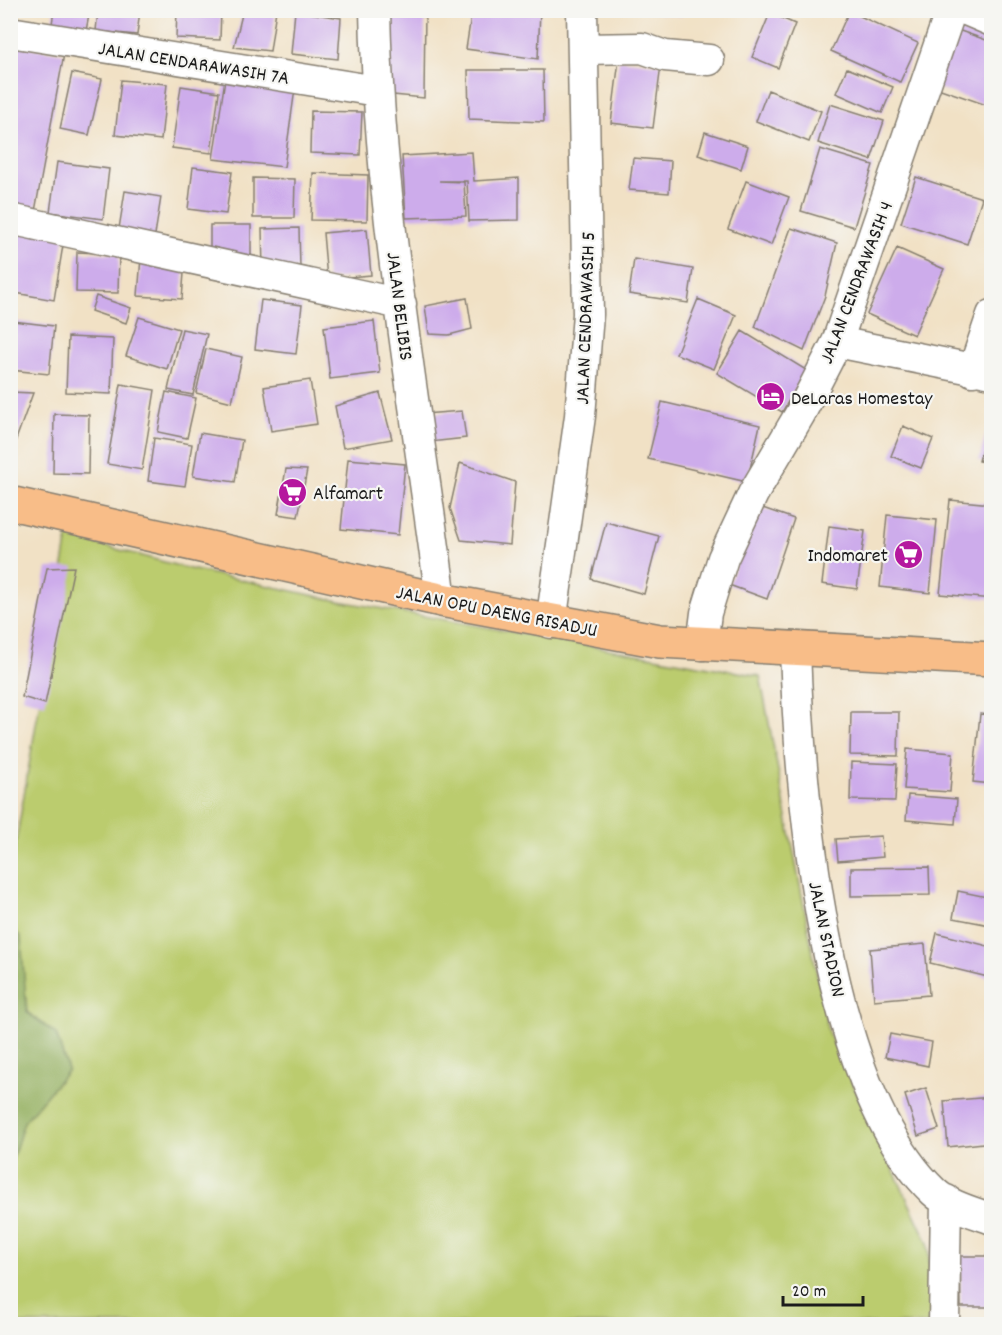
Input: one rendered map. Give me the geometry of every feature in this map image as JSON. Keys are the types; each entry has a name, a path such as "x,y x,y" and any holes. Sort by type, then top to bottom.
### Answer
{"main road":[{"name":"JALAN OPU DAENG RISADJU","path":"10,503 441,600 551,623 660,641 992,659"}],"street":[{"name":"JALAN BELIBIS","path":"375,10 377,91 401,304 441,600"},
{"name":"JALAN CENDRAWASIH 5","path":"551,623 580,416 588,314 582,10"},
{"name":"JALAN CENDRAWASIH 4","path":"702,645 706,613 723,558 753,494 800,414 837,342 951,10"},
{"path":"966,10 992,21"},
{"name":"JALAN CENDARAWASIH 7A","path":"10,32 377,91"},
{"path":"584,49 642,48 664,56 709,60"},
{"path":"10,219 401,304"},
{"path":"837,342 982,372 992,315"},
{"name":"JALAN STADION","path":"795,650 798,740 812,859 840,1001 867,1083 897,1145 934,1191 955,1204"},
{"path":"955,1204 992,1193"},
{"path":"955,1204 992,1219"},
{"path":"944,1324 955,1204"}],"green space":[{"path":"68,536 190,569 339,601 760,676 828,1032 928,1243 932,1299 931,1324 11,1324 11,871"},
{"path":"11,925 21,938 27,1012 56,1034 68,1070 24,1122 11,1163"}],"building":[{"path":"54,10 90,10 85,36 52,24"},
{"path":"98,10 140,10 137,35 96,31"},
{"path":"177,10 221,10 220,40 176,38"},
{"path":"243,10 276,10 270,51 234,47"},
{"path":"383,10 425,10 424,98 383,94"},
{"path":"472,10 540,10 538,59 466,49"},
{"path":"636,10 683,10 682,16"},
{"path":"295,11 341,18 338,59 291,54"},
{"path":"849,11 918,43 900,82 831,51"},
{"path":"770,13 795,24 778,68 752,57"},
{"path":"952,28 992,42 992,107 932,86"},
{"path":"10,44 64,54 34,217 10,213"},
{"path":"619,60 661,65 653,128 611,123"},
{"path":"847,68 893,87 882,113 836,93"},
{"path":"468,70 543,70 544,122 469,119"},
{"path":"72,73 102,79 89,135 60,129"},
{"path":"225,79 295,89 284,167 213,159"},
{"path":"121,80 167,84 161,140 115,135"},
{"path":"181,86 219,92 211,153 172,148"},
{"path":"768,90 821,111 809,142 756,121"},
{"path":"830,104 884,121 871,160 818,143"},
{"path":"311,111 362,112 360,155 310,153"},
{"path":"705,132 748,146 741,169 698,155"},
{"path":"820,149 873,165 854,227 801,211"},
{"path":"472,152 474,181 519,178 519,220 469,221 467,181 439,181 464,182 466,216 406,218 402,156"},
{"path":"633,158 671,161 669,193 629,190"},
{"path":"57,162 109,169 103,219 50,212"},
{"path":"193,167 232,172 226,214 188,209"},
{"path":"313,173 368,175 367,221 311,220"},
{"path":"916,177 982,198 967,244 901,223"},
{"path":"253,178 295,179 294,218 253,218"},
{"path":"746,181 789,197 771,245 728,229"},
{"path":"125,191 161,197 154,241 118,235"},
{"path":"10,223 65,233 54,300 10,292"},
{"path":"210,225 251,225 251,259 210,259"},
{"path":"299,228 300,268 263,269 262,229"},
{"path":"791,228 837,243 825,296 804,351 755,327"},
{"path":"367,229 371,275 327,279 323,233"},
{"path":"897,248 944,269 914,335 867,314"},
{"path":"77,252 119,254 118,293 76,292"},
{"path":"141,257 185,260 182,299 138,296"},
{"path":"634,259 693,269 688,303 629,294"},
{"path":"96,296 131,308 126,323 91,311"},
{"path":"467,298 472,329 449,335 429,334 425,306"},
{"path":"698,299 736,315 714,369 676,354"},
{"path":"261,300 302,305 296,354 255,349"},
{"path":"139,317 179,329 167,369 126,356"},
{"path":"13,321 54,326 49,374 10,370"},
{"path":"374,321 380,373 330,379 324,327"},
{"path":"182,329 207,334 193,395 168,390"},
{"name":"DeLaras Homestay","path":"742,331 806,370 782,412 717,373"},
{"path":"68,337 113,339 111,394 66,392"},
{"path":"206,349 242,357 232,402 196,393"},
{"path":"310,380 317,424 271,431 264,387"},
{"path":"121,384 155,390 142,470 107,464"},
{"path":"10,392 33,393 11,453 10,453"},
{"path":"166,392 196,398 187,438 158,432"},
{"path":"380,393 392,439 343,448 335,406"},
{"path":"662,402 760,425 747,482 648,459"},
{"path":"992,410 992,464 979,461"},
{"path":"462,411 466,438 430,442 424,414"},
{"path":"54,414 89,415 88,474 53,473"},
{"path":"903,426 933,439 921,468 891,456"},
{"path":"200,433 242,440 235,482 193,476"},
{"path":"154,438 192,444 185,486 148,481"},
{"path":"348,459 405,464 398,535 341,529"},
{"path":"460,463 515,482 510,545 461,540 450,508"},
{"name":"Alfamart","path":"286,469 307,470 298,517 278,514"},
{"path":"950,500 992,504 992,599 940,594"},
{"path":"757,506 794,519 767,599 729,585"},
{"name":"Indomaret","path":"887,515 937,520 930,593 880,587"},
{"path":"606,522 659,536 644,594 591,579"},
{"path":"829,526 865,531 857,589 822,584"},
{"path":"74,567 45,704 22,697 47,568"},
{"path":"851,712 899,712 898,756 850,755"},
{"path":"980,714 992,715 992,784 973,782"},
{"path":"907,749 953,753 950,792 904,789"},
{"path":"851,762 897,764 895,801 850,800"},
{"path":"908,795 957,799 955,824 906,820"},
{"path":"881,836 883,857 838,861 836,839"},
{"path":"929,867 930,895 851,896 851,868"},
{"path":"958,891 992,898 990,925 953,918"},
{"path":"937,933 992,947 992,978 930,963"},
{"path":"925,944 929,995 874,1000 870,949"},
{"path":"890,1034 932,1042 928,1066 885,1057"},
{"path":"926,1088 939,1129 918,1136 905,1095"},
{"path":"992,1097 992,1142 948,1147 944,1101"},
{"path":"960,1256 992,1256 992,1307 961,1307"}],"place":[{"name":"DeLaras Homestay","path":"770,397"},
{"name":"Alfamart","path":"292,492"},
{"name":"Indomaret","path":"909,554"}]}
